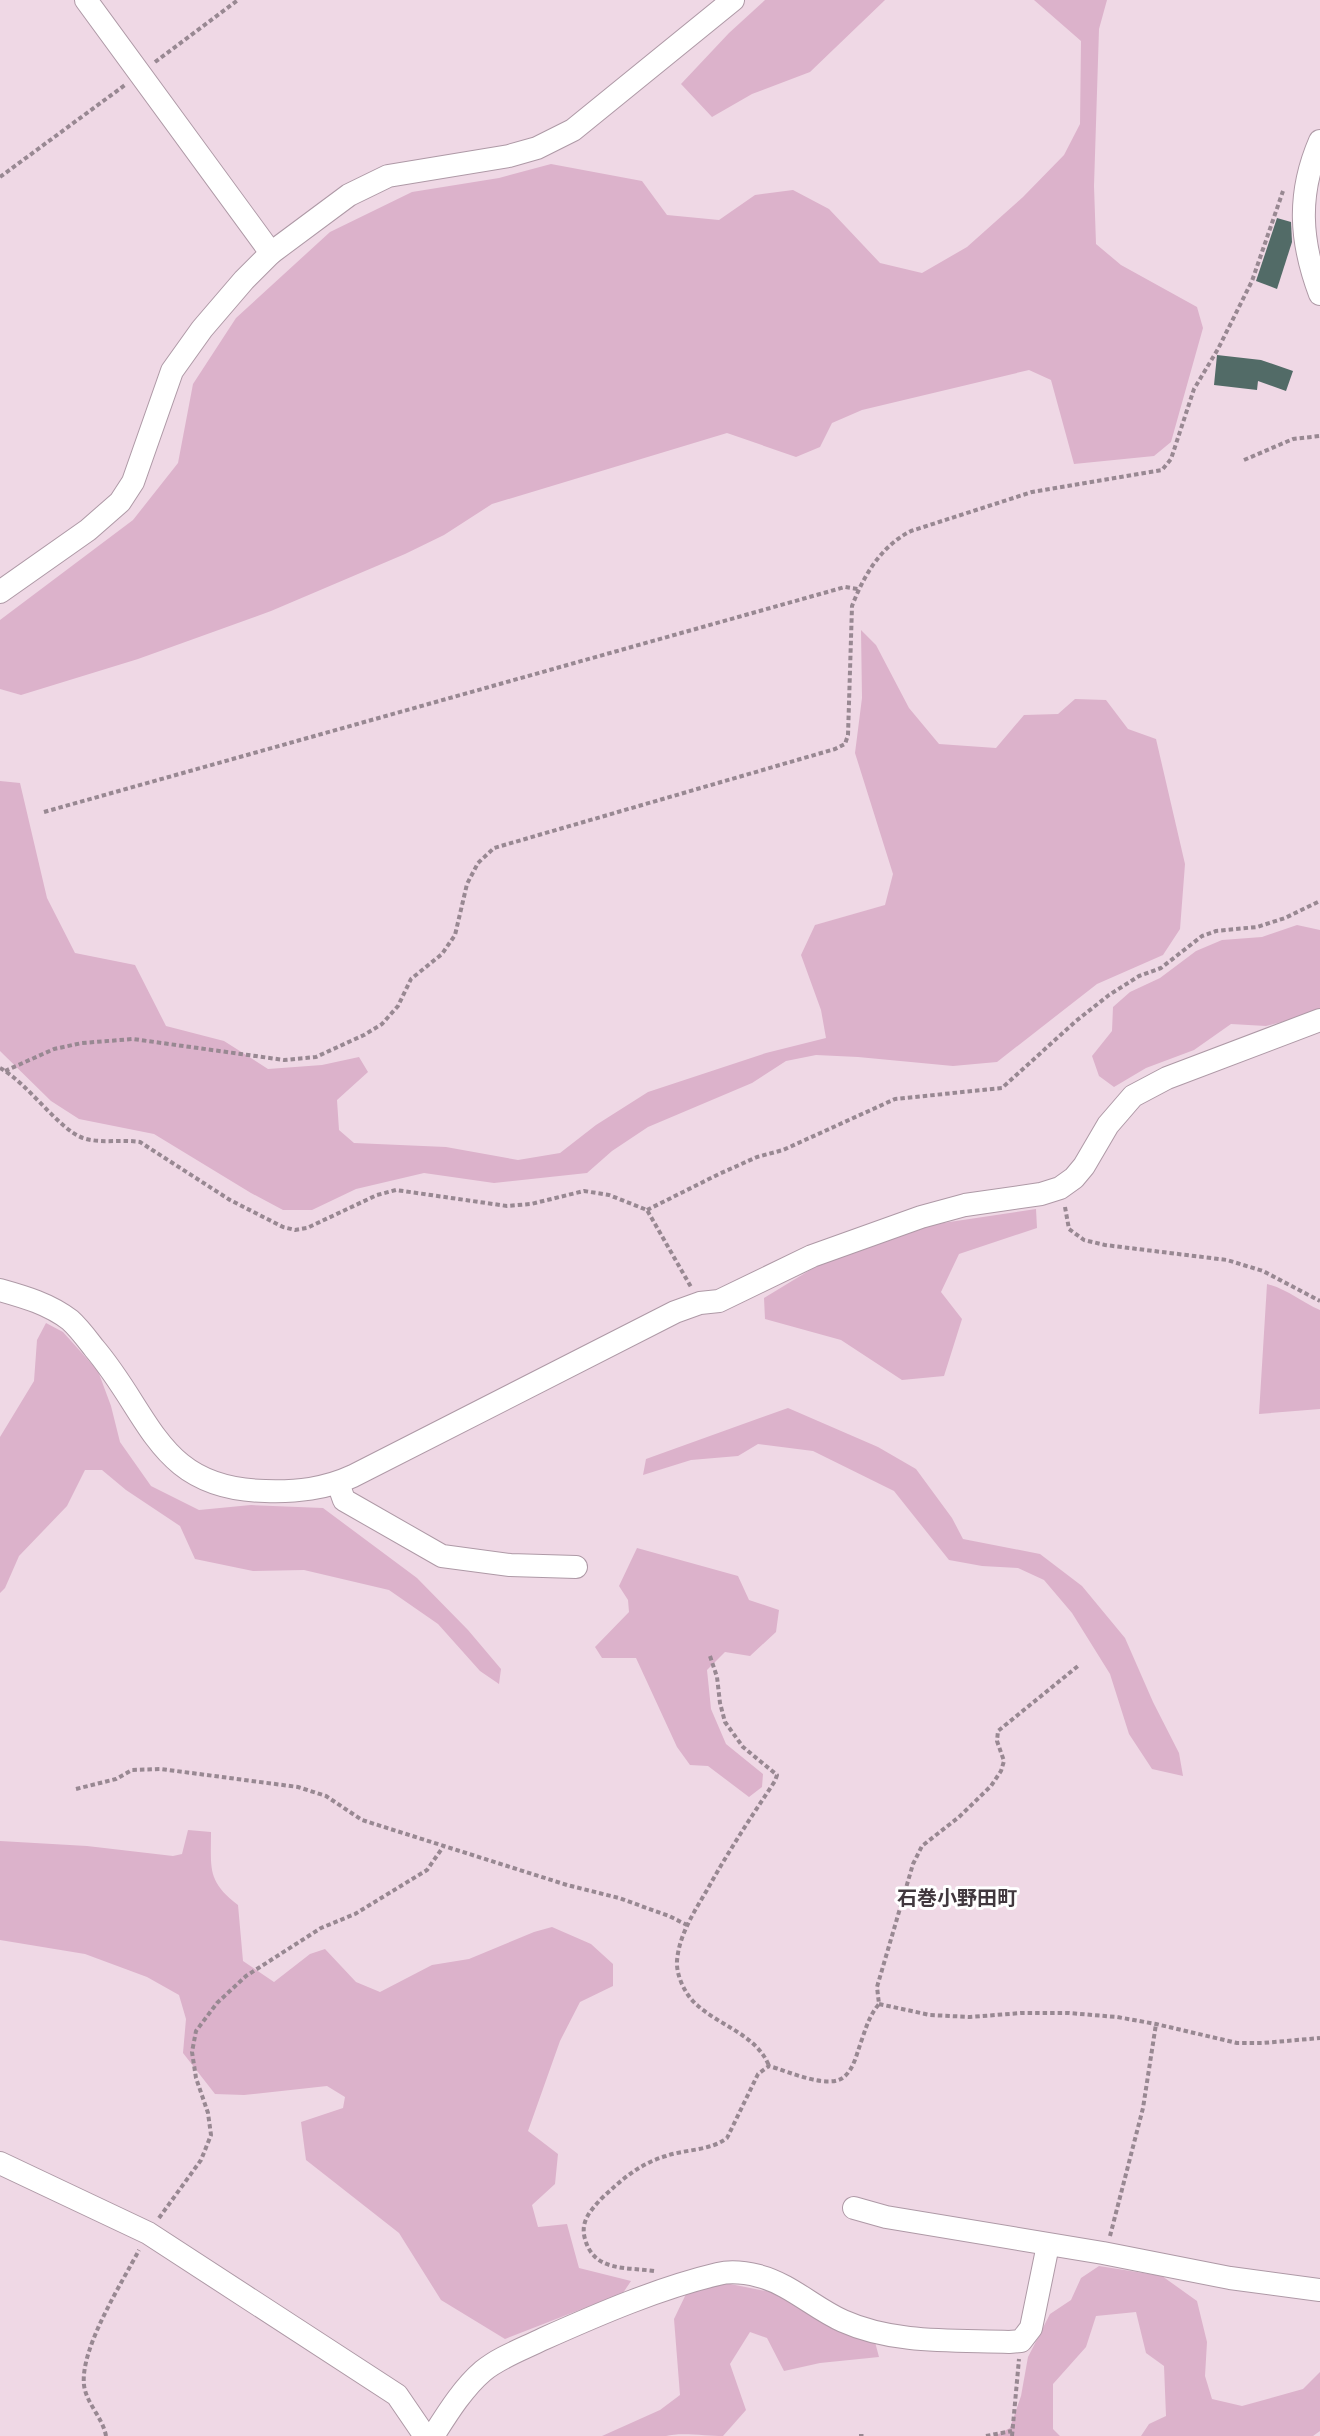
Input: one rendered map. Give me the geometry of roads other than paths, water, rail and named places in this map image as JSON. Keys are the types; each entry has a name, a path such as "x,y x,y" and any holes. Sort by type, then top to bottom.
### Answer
{"street":[{"path":"86,0 271,253"},
{"path":"0,592 88,530 120,502 133,482 172,371 202,329 271,253 349,195 387,176 509,156 537,148 573,130 734,0"},
{"path":"1320,141 1312,159 1304,196 1302,222 1310,267 1320,294"},
{"path":"0,1290 47,1305 72,1322 104,1360 164,1450 190,1472 214,1484 249,1491 314,1489 338,1483 675,1312 700,1303 719,1301 812,1256 921,1217 965,1205 1041,1194 1060,1188 1074,1178 1084,1166 1108,1125 1133,1096 1167,1078 1320,1020"},
{"path":"338,1483 344,1500 442,1556 510,1565 576,1568"},
{"path":"0,2163 148,2233 398,2395 425,2436"},
{"path":"854,2208 886,2217 1103,2253 1230,2278 1320,2290"},
{"path":"433,2436 469,2384 484,2370 506,2357 596,2317 660,2292 720,2273 759,2276 783,2286 843,2321 883,2335 946,2340 1009,2342 1021,2340 1031,2328 1048,2245"}],"district":[{"name":"石巻小野田町","path":"957,1898"}]}
